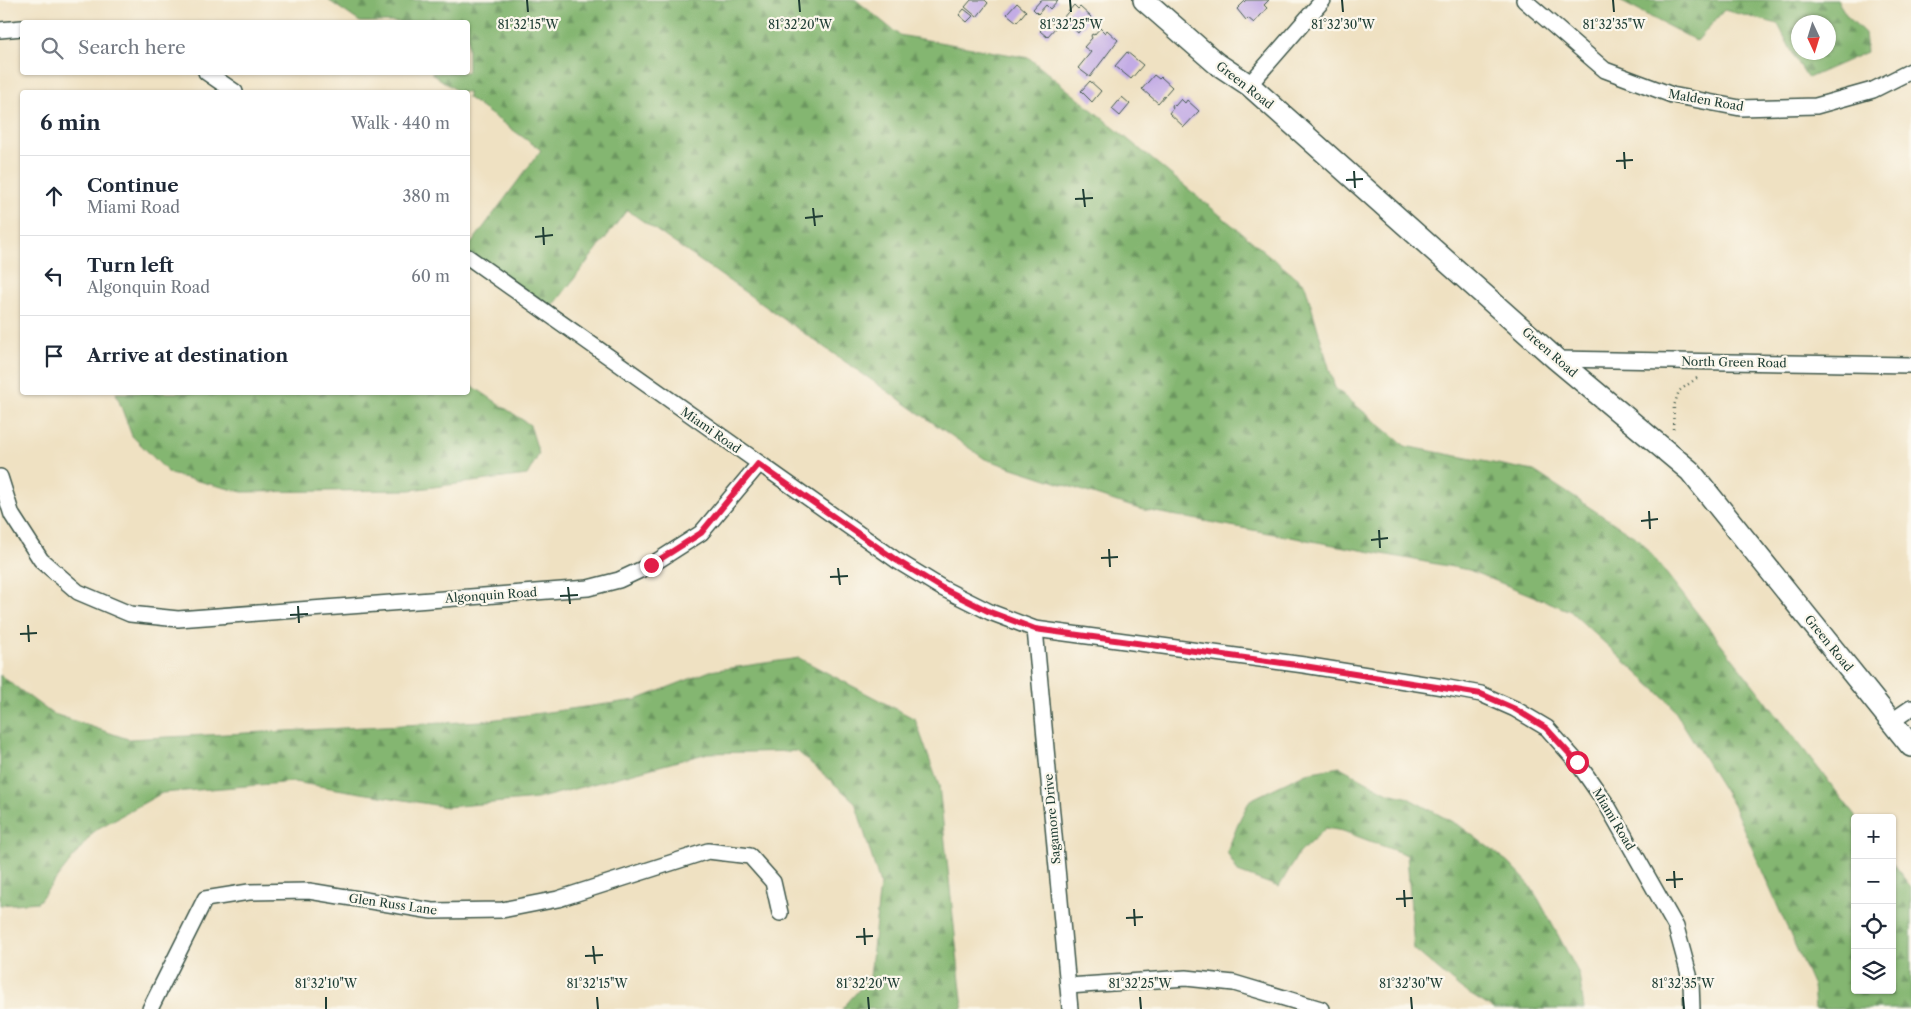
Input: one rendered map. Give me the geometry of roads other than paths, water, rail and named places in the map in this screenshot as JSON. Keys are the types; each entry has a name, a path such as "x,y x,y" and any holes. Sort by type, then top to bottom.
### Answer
{"main road":[{"name":"Green Road","path":"1144,0 1216,63 1249,85 1556,359 1690,471 1911,746"}],"street":[{"path":"1249,85 1323,0"},
{"name":"Malden Road","path":"1524,0 1605,70 1672,95 1740,108 1816,106 1874,90 1911,71"},
{"path":"0,30 20,28"},
{"path":"210,75 233,90"},
{"name":"Miami Road","path":"470,258 896,560 942,588 990,612 1035,629 1294,664 1481,694 1515,709 1546,728 1577,762 1607,805 1676,927 1690,982 1692,1009"},
{"name":"North Green Road","path":"1556,359 1911,365"},
{"name":"Algonquin Road","path":"0,477 12,515 41,560 78,592 130,614 178,619 588,588 619,580 651,565 701,533 758,464"},
{"name":"Sagamore Drive","path":"1035,629 1070,1009"},
{"path":"1892,721 1911,708"},
{"name":"Glen Russ Lane","path":"150,1009 206,899 249,892 309,891 432,911 502,910 558,899 708,850 750,856 773,882 780,913"},
{"path":"1068,986 1186,978 1234,983 1321,1009"}]}
